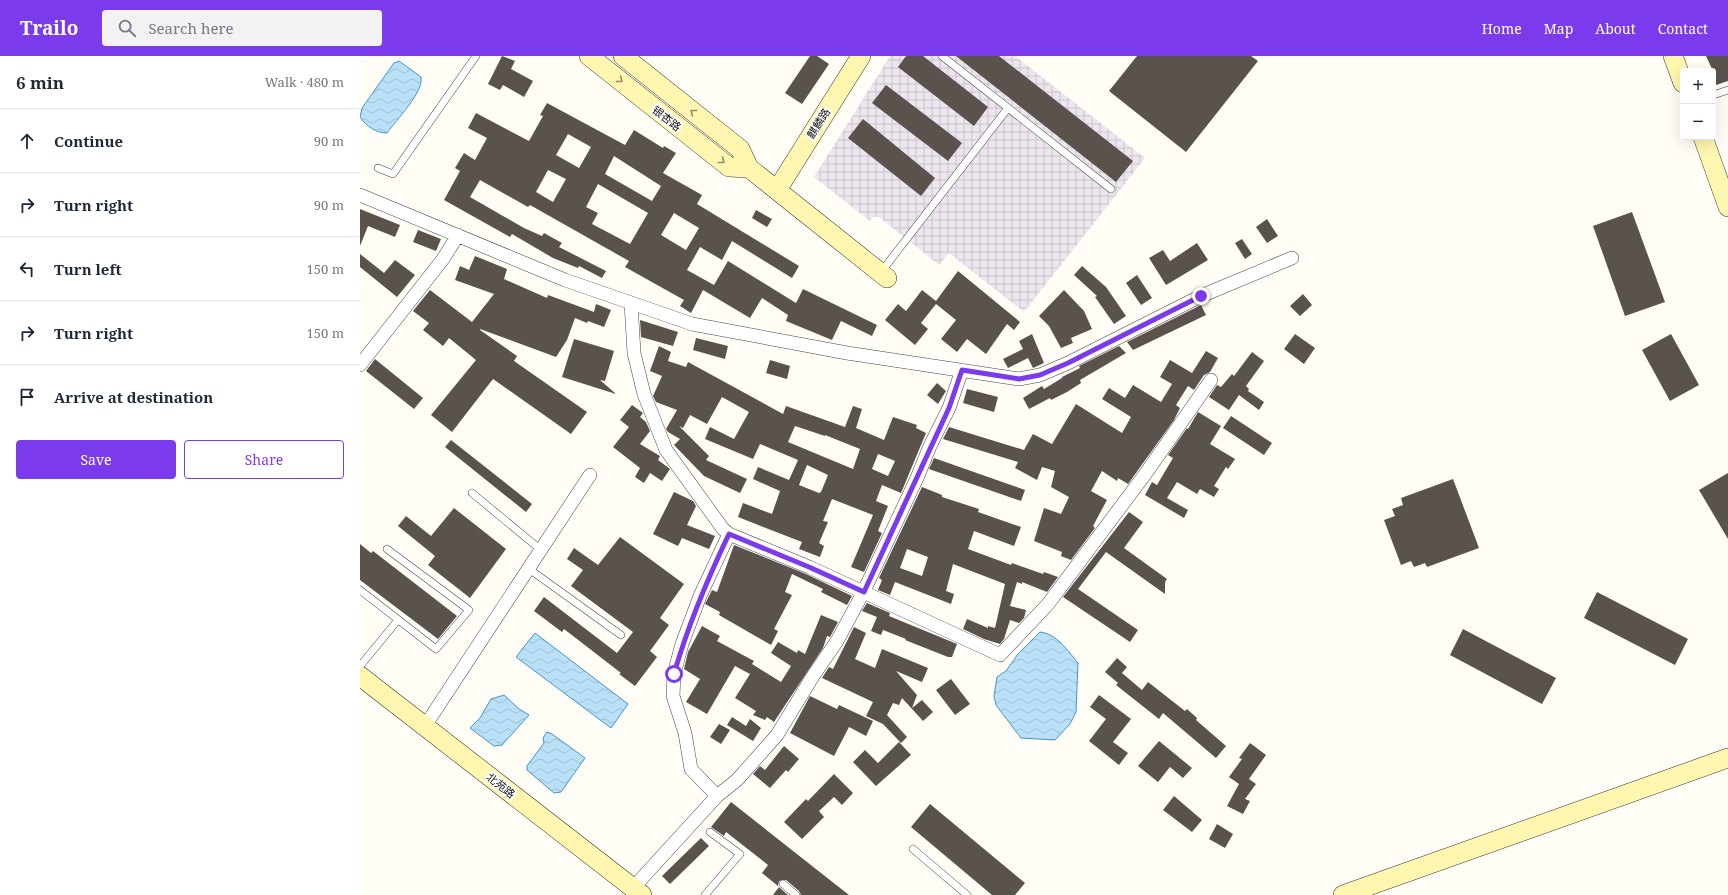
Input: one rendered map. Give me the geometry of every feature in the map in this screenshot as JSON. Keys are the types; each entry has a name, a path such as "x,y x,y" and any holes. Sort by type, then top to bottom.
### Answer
{"street":[{"name":"银杏路","path":"589,56 730,167 749,168"},
{"name":"银杏路","path":"623,56 740,149 749,168 884,275"},
{"name":"麒麟路","path":"776,190 861,56"},
{"path":"1673,56 1680,74"},
{"path":"1704,140 1728,207"},
{"path":"360,195 565,280 692,324 847,353 1019,379 1040,375 1068,363 1201,296 1292,258"},
{"path":"360,365 444,259 458,235"},
{"path":"631,303 634,353 644,394 666,450 723,529 729,534 809,567 1000,655 1048,604 1146,473 1211,380"},
{"path":"638,892 717,796 737,780 777,736 813,676 837,641 864,592 949,408 962,370"},
{"path":"425,726 590,475"},
{"path":"717,796 691,770 685,733 673,696 674,674 682,644 700,596 729,534"},
{"name":"北苑路","path":"360,676 638,892"},
{"path":"1343,895 1728,758"}],"lane":[{"path":"378,168 393,174 476,56"},
{"path":"942,56 1111,189"},
{"path":"1716,95 1728,90"},
{"path":"884,275 1008,108"},
{"path":"472,493 541,550"},
{"path":"360,590 436,649 469,610 387,549"},
{"path":"529,569 621,635"},
{"path":"360,666 398,620"},
{"path":"704,895 740,854 710,832"},
{"path":"913,848 967,895"},
{"path":"783,884 796,895"}],"shaded area":[{"path":"890,56 1015,56 1145,158 1024,312 949,253 939,265 879,217 873,217 870,221 814,177"}],"water":[{"path":"399,61 421,77 421,83 414,98 387,133 379,132 368,126 360,117 362,108 394,63"},
{"path":"1040,632 1046,633 1057,639 1078,663 1076,712 1070,724 1055,740 1021,738 996,705 994,696 997,677 1006,671 1018,654"},
{"path":"535,633 628,704 611,728 516,657"},
{"path":"504,695 519,709 529,715 502,745 494,746 470,728 480,718 491,699"},
{"path":"547,732 585,758 561,792 554,793 527,770 527,766 544,743 543,738"}],"building":[{"path":"502,56 515,61 511,69 533,81 524,97 503,85 500,90 488,84"},
{"path":"810,56 817,56 829,64 802,104 785,93"},
{"path":"906,56 923,56 988,107 974,126 898,67"},
{"path":"956,56 999,56 1133,161 1116,182"},
{"path":"1137,56 1251,56 1258,61 1186,152 1109,91"},
{"path":"1706,56 1728,56 1728,81 1716,85 1716,68 1712,68"},
{"path":"886,85 962,143 948,161 872,103"},
{"path":"547,103 625,145 634,130 663,148 664,146 676,153 663,173 702,195 697,204 799,266 792,278 732,241 722,260 700,247 687,270 714,285 728,261 796,303 803,289 877,325 872,336 841,321 832,340 786,321 788,315 762,298 750,318 703,290 691,313 680,306 684,300 625,267 629,261 530,205 528,207 480,180 470,197 524,228 542,236 544,233 562,243 559,247 606,271 602,278 579,266 578,268 553,258 512,234 510,237 444,200 460,171 455,168 464,153 475,160 487,138 468,128 476,113 529,141 543,116 540,115","holes":["568,134 591,147 579,168 556,155","614,156 661,186 652,201 605,174","548,170 566,179 553,202 536,192","598,184 648,213 630,244 592,224 598,213 586,207","674,213 699,228 686,250 661,235"]},
{"path":"863,119 935,178 921,196 848,138"},
{"path":"360,209 400,225 395,237 368,226 360,246"},
{"path":"756,210 772,219 767,227 752,218"},
{"path":"1632,212 1665,302 1625,316 1593,226"},
{"path":"1267,219 1278,236 1267,243 1256,227"},
{"path":"418,230 441,239 436,251 413,242"},
{"path":"1242,239 1252,254 1245,259 1235,243"},
{"path":"1197,243 1208,260 1166,285 1149,258 1163,250 1170,261"},
{"path":"360,254 384,273 395,260 415,275 397,297 360,267"},
{"path":"475,256 507,269 504,279 547,298 548,295 594,312 596,304 611,310 604,327 588,321 587,323 575,318 567,340 556,357 480,329 517,356 514,361 587,412 571,434 493,379 452,432 431,415 476,360 449,338 443,346 423,330 429,323 413,311 430,290 472,322 494,294 455,280 460,266 469,270"},
{"path":"1082,266 1106,287 1126,316 1114,324 1095,297 1097,296 1074,275"},
{"path":"958,271 1020,322 1014,330 1007,324 986,354 967,339 957,352 941,339 956,320 936,304 921,323 928,329 915,345 885,320 898,304 906,311 922,290 936,301"},
{"path":"1137,275 1152,298 1141,305 1126,283"},
{"path":"1064,290 1084,311 1092,329 1071,338 1073,343 1061,348 1049,326 1039,316"},
{"path":"1303,294 1312,305 1300,316 1290,306"},
{"path":"1201,305 1206,315 1133,350 1127,342"},
{"path":"640,320 678,332 673,346 641,337"},
{"path":"1032,334 1044,363 1033,368 1028,358 1008,368 1003,359 1023,349 1019,341"},
{"path":"1295,334 1315,348 1304,364 1284,349"},
{"path":"1671,334 1699,385 1670,401 1642,350"},
{"path":"696,338 728,346 725,359 693,350"},
{"path":"574,339 614,351 605,381 600,380 616,394 562,377"},
{"path":"659,346 671,352 668,361 686,367 688,362 783,414 786,406 845,427 853,406 862,409 856,428 884,440 893,417 917,425 916,428 926,433 901,493 882,485 876,501 888,506 878,531 882,533 864,572 851,567 873,515 832,499 823,521 828,522 819,543 824,546 820,557 799,549 802,542 738,517 743,503 772,514 780,491 753,479 758,467 789,480 798,460 760,444 753,459 705,439 710,427 734,439 749,412 722,397 707,424 690,415 683,428 679,426 709,456 706,460 747,479 740,493 704,476 674,445 680,439 668,432 666,429 677,410 656,402 653,396 662,376 650,371","holes":["795,426 825,435 860,449 853,469 788,442","878,454 895,461 888,476 872,469","807,465 828,475 821,492 819,493 799,485"]},
{"path":"1119,346 1126,353 1080,380 1081,383 1067,392 1051,400 1050,398 1029,409 1023,398 1042,386 1044,389 1062,377 1080,368 1079,366"},
{"path":"1206,351 1218,358 1210,372 1204,375 1194,390 1188,386 1176,405 1180,408 1174,420 1128,484 1118,478 1117,481 1102,471 1091,491 1107,500 1093,526 1095,528 1071,560 1061,556 1062,552 1034,541 1044,508 1061,514 1069,497 1051,487 1055,471 1042,467 1037,480 1015,468 1018,462 943,439 949,427 1024,450 1033,434 1052,444 1076,404 1122,433 1131,417 1102,399 1109,388 1125,398 1133,385 1161,402 1172,384 1160,377 1170,360 1192,373"},
{"path":"1252,352 1264,361 1246,386 1249,389 1248,391 1264,402 1259,410 1239,395 1229,410 1209,397 1217,385 1221,387 1232,374 1234,376"},
{"path":"375,359 423,398 414,409 366,371"},
{"path":"770,360 790,366 787,379 766,373"},
{"path":"937,383 946,391 938,404 927,395"},
{"path":"967,389 998,397 994,412 963,403"},
{"path":"632,405 643,413 640,417 646,422 650,431 640,444 660,456 658,460 670,469 662,481 650,473 644,483 635,477 640,468 613,447 629,427 620,420"},
{"path":"1198,412 1221,426 1210,444 1235,459 1228,469 1226,467 1214,486 1219,489 1214,497 1200,489 1197,494 1177,482 1167,498 1188,510 1184,518 1145,495 1152,482 1157,485 1173,458 1168,455 1187,428 1188,429"},
{"path":"1231,416 1272,443 1264,455 1223,428"},
{"path":"451,440 532,504 526,512 445,447"},
{"path":"934,458 1025,490 1021,501 929,469"},
{"path":"1728,473 1728,539 1699,490"},
{"path":"1453,479 1479,548 1427,567 1425,563 1414,567 1411,561 1401,565 1384,520 1395,516 1392,509 1403,505 1401,498"},
{"path":"922,487 942,495 942,497 979,509 978,512 1021,527 1014,546 974,531 968,549 1011,565 1012,563 1043,574 1044,572 1058,577 1047,592 1022,582 1022,584 1017,582 1010,606 1026,610 1024,618 1019,623 1010,620 1004,639 1000,644 984,639 963,629 967,619 988,628 988,626 995,628 1005,584 953,564 946,591 954,594 951,604 895,582 890,595 878,590 882,580 879,578","holes":["907,549 928,557 922,576 900,568"]},
{"path":"674,492 693,501 696,506 687,525 715,536 709,549 682,538 678,546 653,534"},
{"path":"454,508 506,549 470,598 428,565 435,556 398,526 406,516 431,536"},
{"path":"1129,512 1143,522 1124,548 1167,579 1165,582 1165,594 1106,552 1078,589 1138,630 1130,642 1063,597"},
{"path":"620,537 684,584 660,618 669,625 650,651 657,657 635,686 619,674 621,673 564,629 562,632 534,611 544,597 617,653 633,632 571,586 583,570 567,559 574,548 598,565"},
{"path":"360,544 371,553 373,551 457,616 438,639 360,580"},
{"path":"734,545 806,574 852,596 847,605 821,592 823,589 792,574 785,592 792,595 774,629 778,631 771,645 719,615 720,612 705,604 712,590 717,592"},
{"path":"1597,592 1688,639 1675,665 1584,618"},
{"path":"867,603 890,613 889,616 957,644 952,657 948,657 883,630 881,635 871,631 877,617 862,611"},
{"path":"821,615 838,622 830,637 827,636 823,648 774,722 767,717 765,720 753,715 756,711 735,698 750,674 735,666 707,714 686,702 700,679 684,669 688,652 702,626 720,636 717,641 754,661 752,664 781,682 791,666 771,653 778,642 797,653 798,650 805,654"},
{"path":"854,627 866,633 855,659 875,668 882,649 928,668 922,682 896,671 917,695 912,708 922,700 933,712 923,721 902,698 899,705 893,703 887,715 907,737 901,743 883,724 866,716 873,702 822,678 829,667 833,669"},
{"path":"1463,629 1556,678 1542,704 1450,655"},
{"path":"1117,658 1127,667 1122,673 1142,690 1148,682 1185,711 1187,709 1197,718 1196,720 1226,746 1216,758 1163,713 1159,719 1116,685 1118,683 1105,672"},
{"path":"951,679 970,704 955,715 936,690"},
{"path":"1099,695 1131,719 1113,742 1128,753 1119,765 1089,741 1106,719 1090,707"},
{"path":"810,696 837,709 839,705 873,721 866,736 849,727 834,756 790,733"},
{"path":"732,717 746,726 750,719 761,728 753,741 727,725"},
{"path":"719,724 730,730 721,744 710,737"},
{"path":"1159,741 1192,768 1183,778 1170,767 1158,782 1138,766"},
{"path":"899,742 911,755 876,786 853,762 865,750 878,763"},
{"path":"1250,743 1266,755 1249,779 1256,784 1245,799 1250,801 1243,814 1227,806 1239,784 1229,777 1242,759 1239,758"},
{"path":"784,746 799,759 788,772 786,770 770,788 753,774 760,766 765,770"},
{"path":"834,774 853,793 842,805 834,797 819,811 824,817 802,839 784,822 806,799 808,801"},
{"path":"1174,796 1202,820 1192,832 1163,810"},
{"path":"731,802 849,895 801,895 799,891 786,880 779,881 778,886 762,873 768,865 726,832 724,836 711,827"},
{"path":"930,804 1025,883 1015,895 992,895 911,827"},
{"path":"1217,824 1233,834 1225,848 1209,839"},
{"path":"701,838 709,846 670,884 662,876"},
{"path":"779,887 780,888 788,895 773,895"}],"route":[{"path":"674,674 682,644 700,596 729,534 809,567 864,592 917,478 930,446 949,408 962,370 1019,379 1040,375 1068,363 1201,296"}]}
